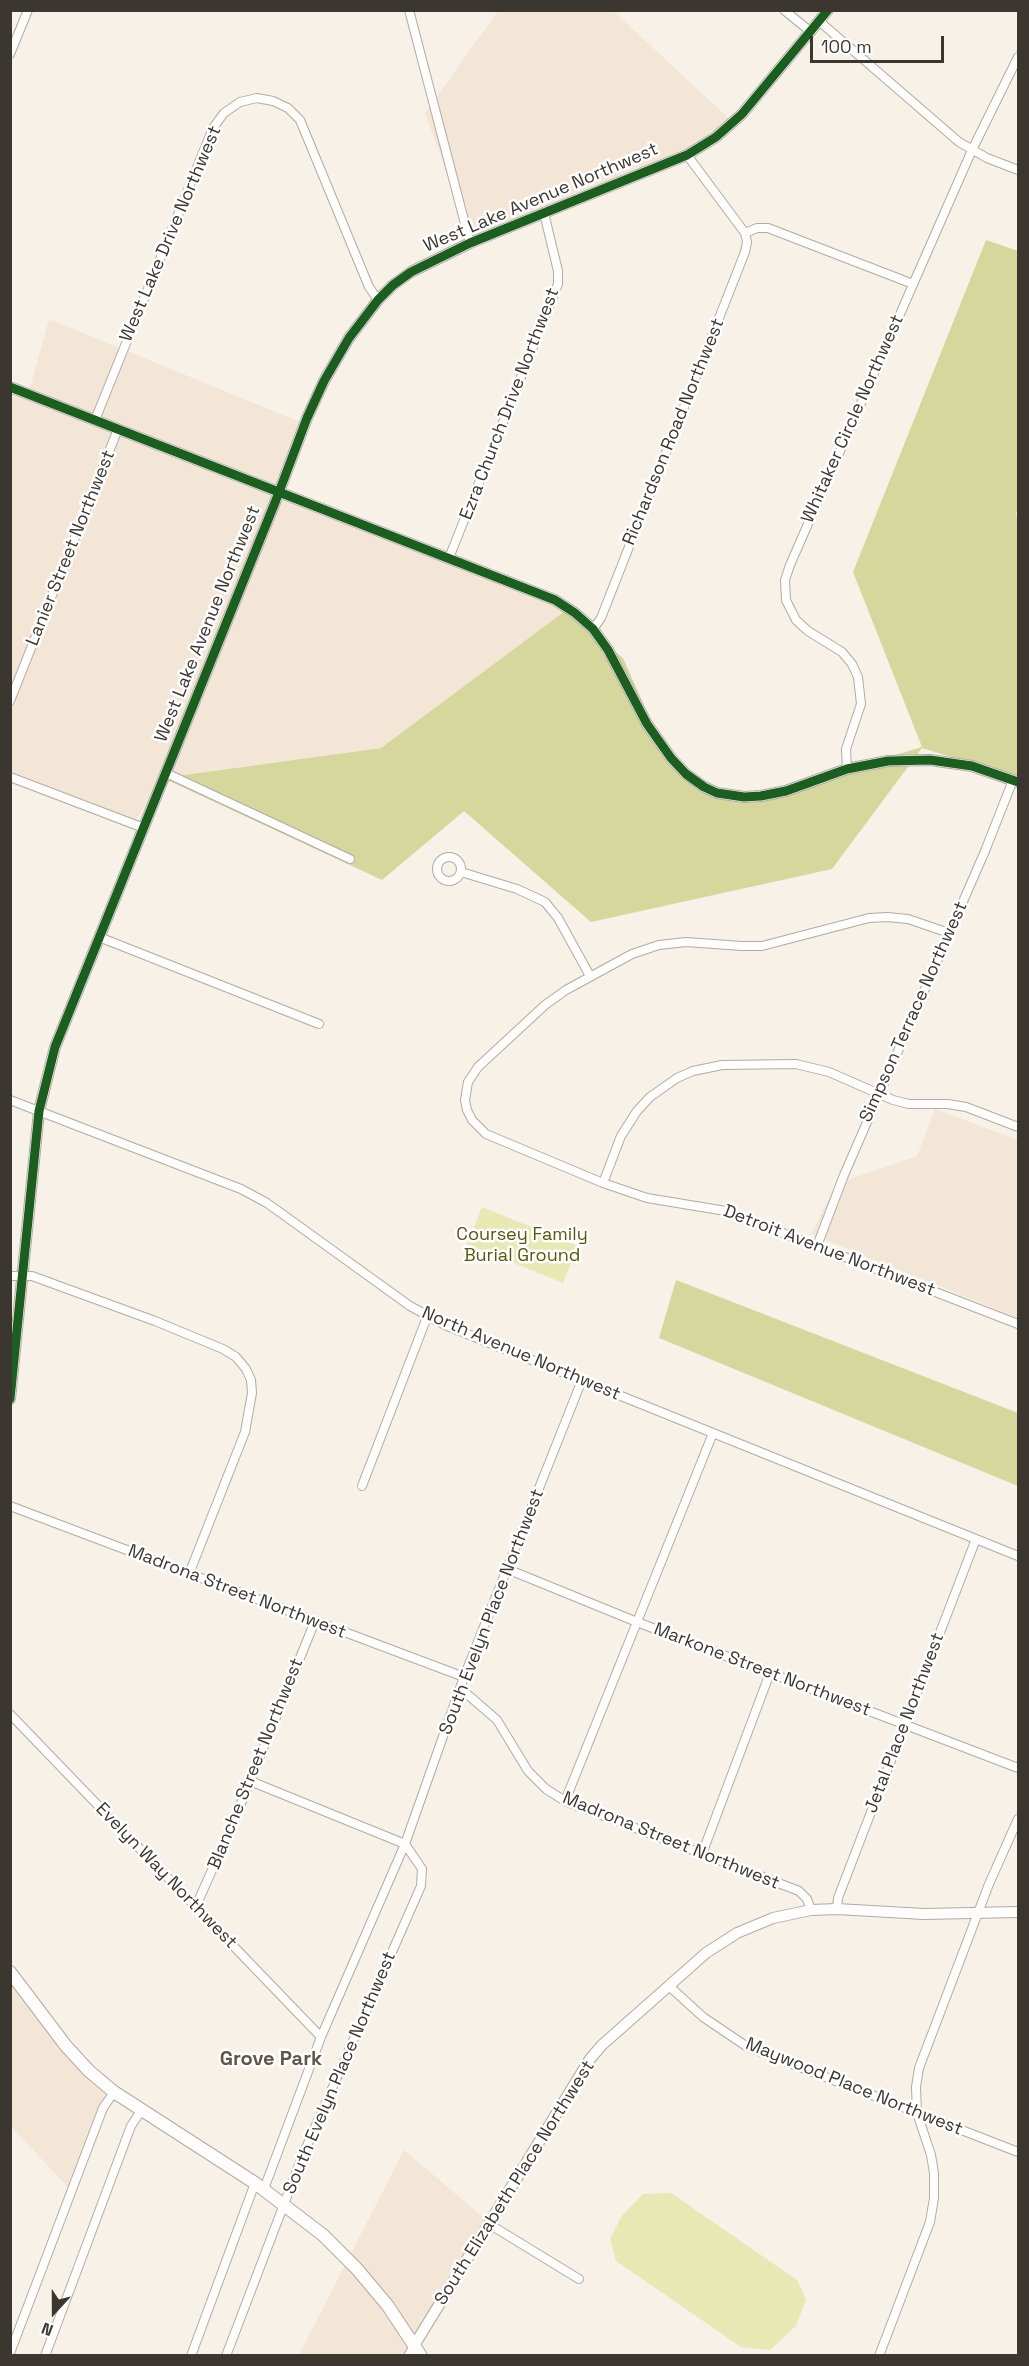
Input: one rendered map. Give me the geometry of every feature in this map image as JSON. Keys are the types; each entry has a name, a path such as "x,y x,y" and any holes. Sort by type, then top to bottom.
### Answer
{"main road":[{"path":"11,1973 66,2046 89,2071 114,2092 259,2186 323,2235 357,2269 388,2306 418,2350"}],"street":[{"path":"10,54 28,10"},
{"path":"409,10 470,243"},
{"path":"783,10 810,32"},
{"name":"West Lake Avenue Northwest","path":"10,1399 39,1111 55,1047 280,491 307,418 324,381 349,338 378,300 411,272 470,243 687,154 716,137 742,114 828,10"},
{"path":"819,21 972,150 1018,170"},
{"name":"Whitaker Circle Northwest","path":"847,769 846,749 861,704 858,677 852,664 842,652 808,631 796,620 786,600 785,580 972,150 1018,57"},
{"name":"West Lake Drive Northwest","path":"95,420 213,128 224,113 240,102 257,98 273,100 288,108 300,120 369,287 378,300"},
{"path":"687,154 745,233 757,228 768,228 913,284"},
{"name":"Ezra Church Drive Northwest","path":"449,558 558,284 558,271 544,213"},
{"name":"Richardson Road Northwest","path":"593,629 601,618 745,252 747,242 745,233"},
{"path":"10,387 555,600 593,629 608,650 658,742 686,774 704,787 731,796 761,796 786,791 847,769 888,761 930,760 972,766 1016,781"},
{"name":"Lanier Street Northwest","path":"10,701 118,429"},
{"path":"166,773 350,859"},
{"path":"10,777 144,828"},
{"name":"Simpson Terrace Northwest","path":"817,1246 878,1094 1016,781"},
{"path":"461,872 517,889 545,902 558,918 590,976"},
{"name":"Detroit Avenue Northwest","path":"949,933 908,919 869,918 762,946 686,942 659,945 632,954 590,976 545,1005 478,1067 468,1082 465,1100 472,1120 486,1134 603,1183 647,1198 726,1211 1018,1324"},
{"path":"99,937 319,1024"},
{"path":"603,1183 621,1136 636,1111 663,1086 693,1071 722,1065 796,1064 829,1072 878,1094 909,1104 948,1104 966,1107 1018,1127"},
{"name":"North Avenue Northwest","path":"10,1100 241,1189 267,1203 427,1317 1018,1556"},
{"path":"10,1276 32,1276 155,1321 224,1349 236,1357 246,1369 251,1380 252,1393 245,1432 189,1574"},
{"path":"362,1486 427,1317"},
{"name":"South Evelyn Place Northwest","path":"191,2355 321,2037 405,1844 464,1677 582,1380"},
{"path":"565,1801 713,1433"},
{"name":"Madrona Street Northwest","path":"10,1506 464,1677"},
{"name":"Jetal Place Northwest","path":"837,1909 838,1898 976,1539"},
{"name":"Markone Street Northwest","path":"507,1569 637,1622 1018,1768"},
{"name":"Blanche Street Northwest","path":"196,1906 315,1621"},
{"path":"702,1854 770,1673"},
{"name":"Madrona Street Northwest","path":"460,1688 497,1720 528,1771 546,1789 565,1801 799,1891 807,1899 811,1910"},
{"name":"Evelyn Way Northwest","path":"10,1714 321,2037"},
{"path":"250,1781 405,1844"},
{"path":"879,2355 930,2222 934,2198 931,2155 917,2112 916,2086 919,2068 977,1914 1018,1819"},
{"name":"South Evelyn Place Northwest","path":"226,2355 302,2157 421,1886 422,1869 405,1844"},
{"name":"South Elizabeth Place Northwest","path":"418,2350 489,2224 590,2059 706,1953 737,1934 773,1918 811,1910 837,1909 924,1914 1018,1912"},
{"name":"Maywood Place Northwest","path":"669,1986 703,2017 746,2046 1018,2152"},
{"path":"10,2353 103,2108 114,2092"},
{"path":"45,2355 131,2126 141,2111"},
{"path":"489,2224 579,2279"},
{"path":"408,2355 418,2350"}],"shaded area":[{"path":"612,10 734,123 683,157 591,187 470,237 425,113 498,11"},
{"path":"49,319 300,422 281,496 565,611 381,748 163,778 130,829 11,783 10,393 27,399"},
{"path":"935,1109 1018,1140 1018,1318 811,1234 836,1184 917,1156"},
{"path":"10,1973 107,2095 75,2195 11,2126"},
{"path":"404,2150 497,2229 459,2274 418,2339 426,2355 301,2356 300,2353"}],"green space":[{"path":"986,240 1018,251 1018,506 1016,515 1018,516 1018,783 984,767 922,748 832,869 591,922 464,811 382,880 163,778 381,748 565,611 623,658 670,764 721,796 773,791 922,747 853,572"},
{"name":"Coursey Family Burial Ground","path":"482,1207 578,1246 563,1283 467,1244"},
{"path":"676,1280 1018,1413 1018,1486 659,1338"},
{"path":"671,2193 797,2280 806,2299 796,2326 770,2350 741,2347 616,2261 610,2239 621,2217 643,2194"}],"cycle path":[{"path":"10,1399 39,1111 55,1047 307,418 324,381 349,338 378,300 411,272 470,243 687,155 716,137 742,114 828,10"},
{"path":"10,387 555,600 593,629 608,650 647,724 671,758 686,774 717,793 744,797 761,796 786,791 847,769 888,761 930,760 972,766 1018,782"}],"district":[{"name":"Grove Park","path":"271,2060"}]}
